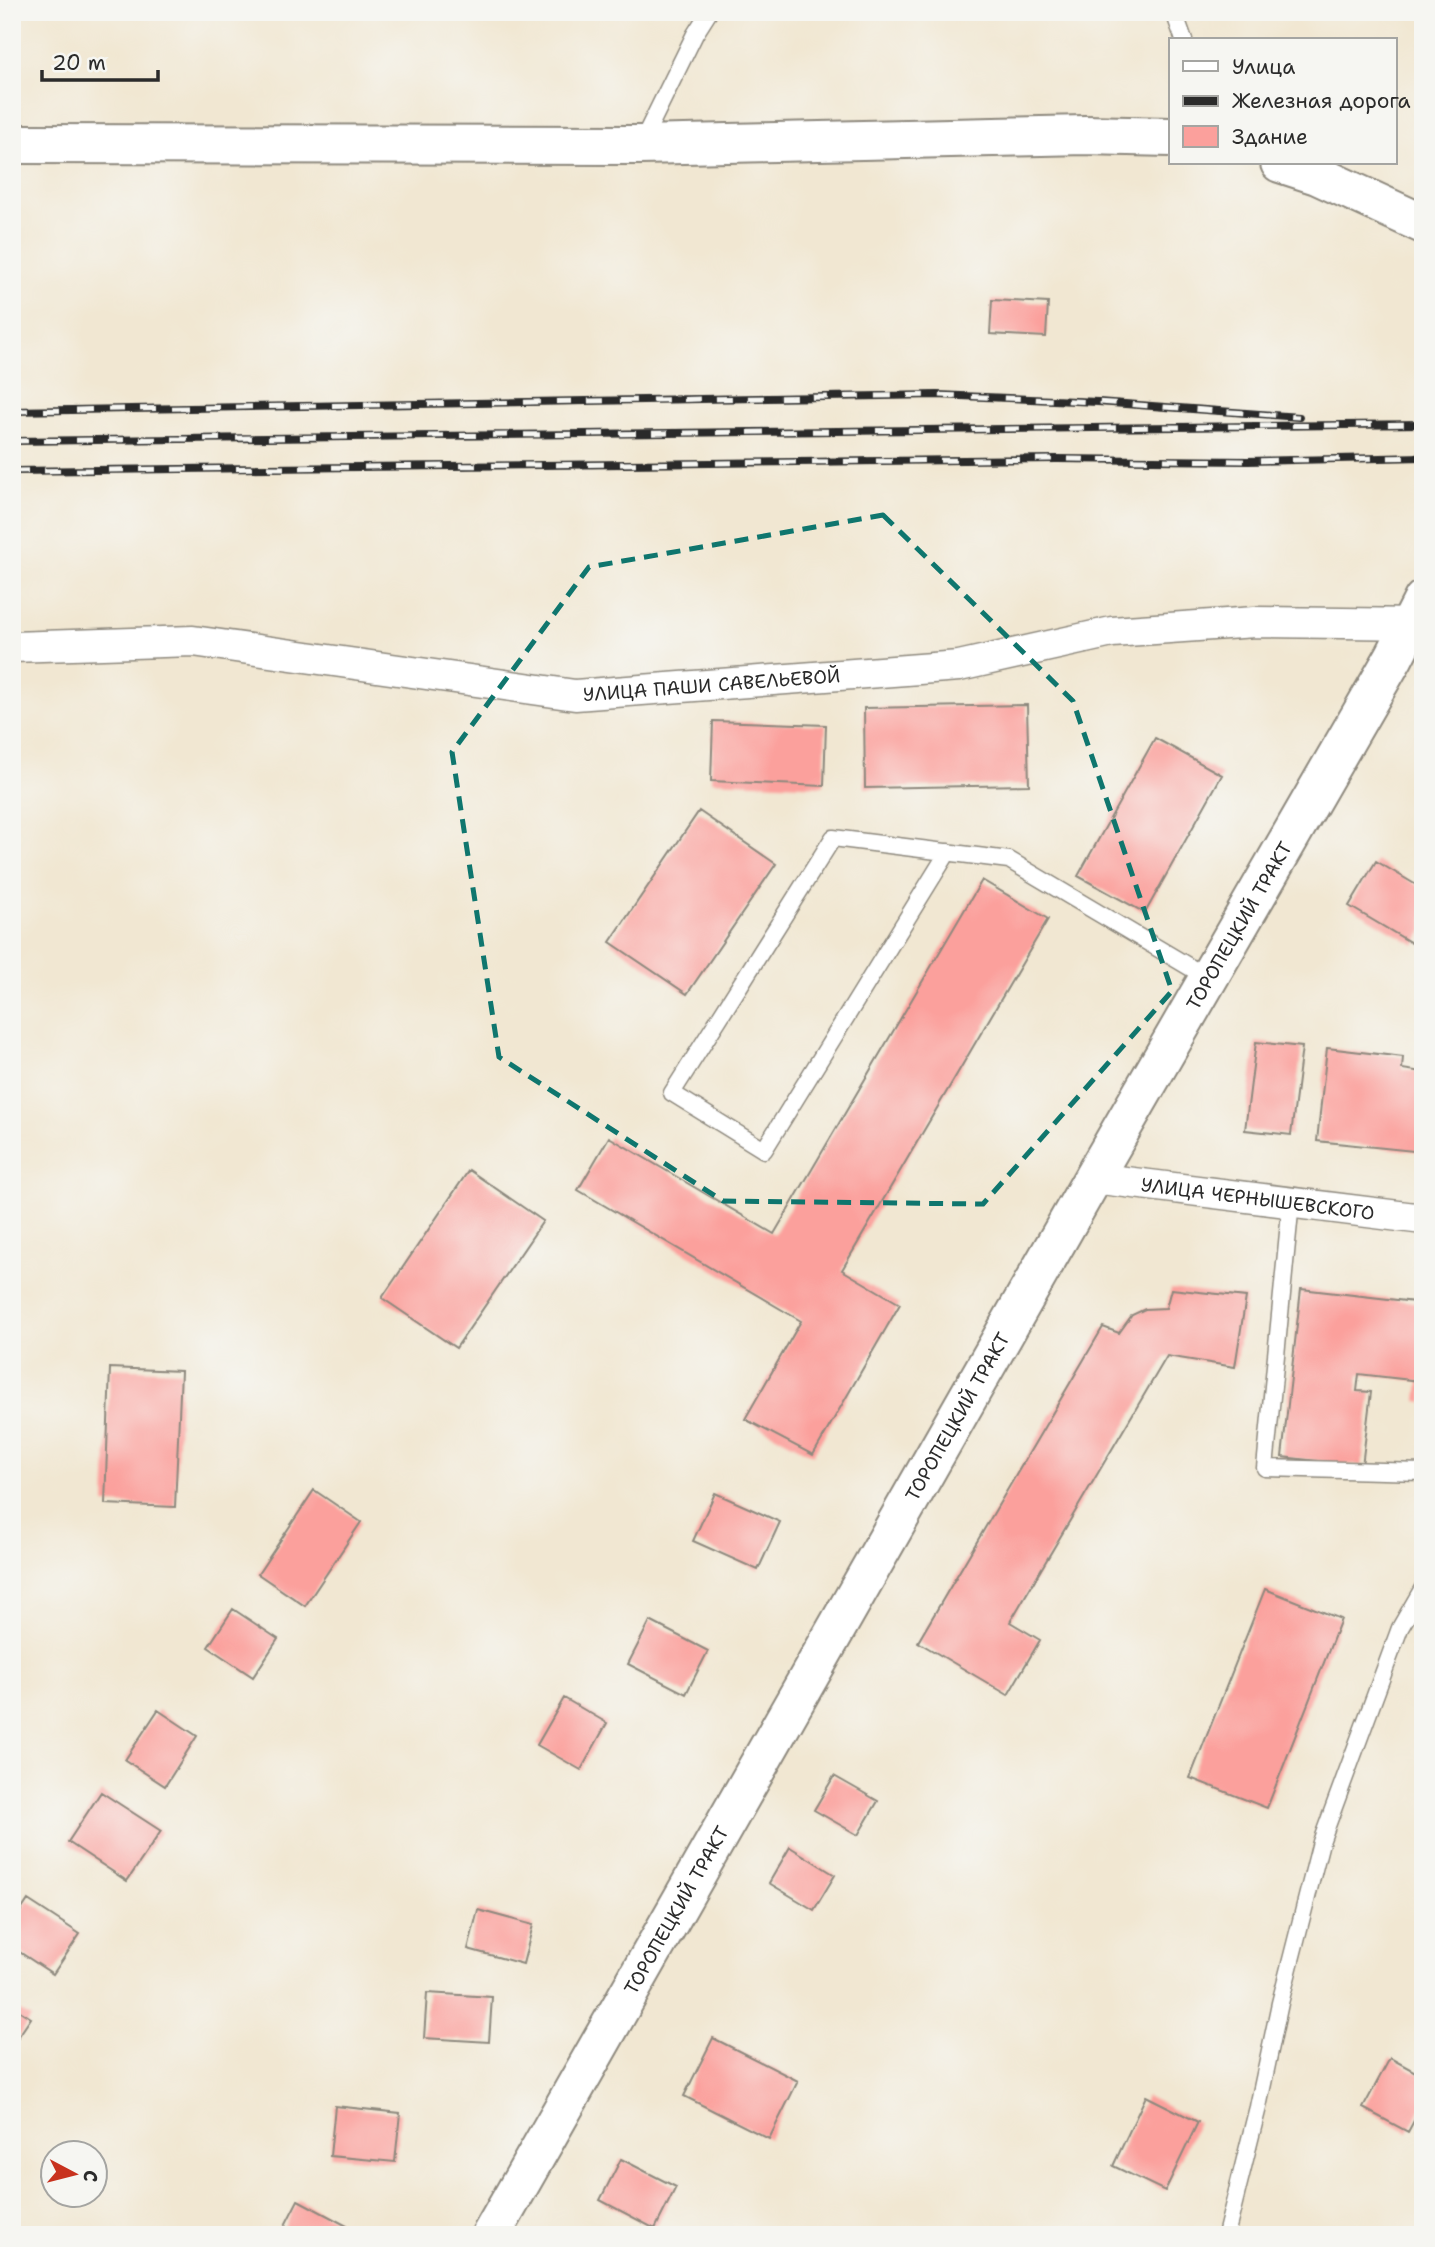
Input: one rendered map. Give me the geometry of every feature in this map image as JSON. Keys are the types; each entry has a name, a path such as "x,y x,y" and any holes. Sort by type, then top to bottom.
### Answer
{"main road":[{"path":"12,144 640,145 1085,135 1169,137"},
{"path":"1283,164 1317,175 1423,224"},
{"name":"ТОРОПЕЦКИЙ ТРАКТ","path":"491,2235 1093,1178 1419,616"}],"street":[{"name":"УЛИЦА ПАШИ САВЕЛЬЕВОЙ","path":"12,647 193,641 575,695 959,666 1112,632 1255,622 1419,616"},
{"name":"УЛИЦА ЧЕРНЫШЕВСКОГО","path":"1093,1178 1423,1219"}],"lane":[{"path":"640,145 695,34 709,12"},
{"path":"1174,12 1183,38"},
{"path":"948,852 764,1150 672,1093 833,838 948,852 1009,860 1208,978"},
{"path":"1291,1202 1265,1468 1423,1472"},
{"path":"1226,2235 1321,1842 1400,1628 1423,1588"}],"highlighted area":[{"path":"883,515 1073,701 1172,991 983,1204 723,1201 499,1057 452,752 589,567"}],"building":[{"path":"992,300 1048,303 1046,337 990,334"},
{"path":"1027,705 1029,785 865,788 864,708"},
{"path":"713,721 826,725 824,786 711,781"},
{"path":"1155,738 1222,775 1145,913 1078,876"},
{"path":"699,811 776,864 687,994 610,942"},
{"path":"1376,861 1423,889 1423,931 1415,945 1349,906"},
{"path":"982,880 1048,919 842,1270 900,1304 813,1455 745,1419 801,1321 578,1190 609,1137 774,1234"},
{"path":"1256,1042 1302,1047 1291,1135 1245,1130"},
{"path":"1327,1048 1403,1057 1402,1069 1423,1072 1423,1152 1317,1141"},
{"path":"469,1170 543,1221 456,1348 382,1298"},
{"path":"1171,1289 1246,1297 1235,1367 1167,1356 1010,1622 1040,1640 1008,1695 918,1642 1103,1327 1119,1333 1132,1315 1145,1309 1166,1308"},
{"path":"1301,1289 1423,1303 1423,1402 1417,1401 1419,1381 1359,1374 1357,1391 1371,1392 1362,1466 1282,1457"},
{"path":"110,1368 181,1371 175,1507 105,1504"},
{"path":"314,1490 361,1522 305,1606 258,1574"},
{"path":"715,1493 780,1522 758,1570 693,1541"},
{"path":"1265,1589 1341,1619 1267,1808 1190,1778"},
{"path":"233,1609 278,1639 253,1677 208,1647"},
{"path":"650,1621 708,1651 686,1694 628,1664"},
{"path":"564,1698 607,1723 581,1770 537,1745"},
{"path":"158,1710 197,1736 165,1786 125,1760"},
{"path":"834,1776 878,1801 858,1835 814,1810"},
{"path":"101,1792 161,1831 127,1881 68,1842"},
{"path":"790,1847 835,1875 814,1910 769,1883"},
{"path":"28,1900 80,1934 53,1974 12,1947 12,1924"},
{"path":"478,1910 533,1925 523,1964 468,1949"},
{"path":"427,1993 492,1997 489,2042 424,2038"},
{"path":"12,2006 31,2018 12,2046"},
{"path":"713,2038 798,2081 769,2139 684,2096"},
{"path":"1390,2058 1423,2076 1423,2104 1408,2132 1363,2108"},
{"path":"1146,2096 1198,2122 1165,2191 1113,2166"},
{"path":"335,2106 400,2113 395,2162 330,2156"},
{"path":"621,2159 676,2187 655,2229 600,2200"},
{"path":"298,2200 347,2226 343,2235 280,2235"}],"railway":[{"path":"12,411 937,395 1098,402 1299,417"},
{"path":"12,441 1423,424"},
{"path":"12,471 1057,459 1248,461 1423,457"}]}
